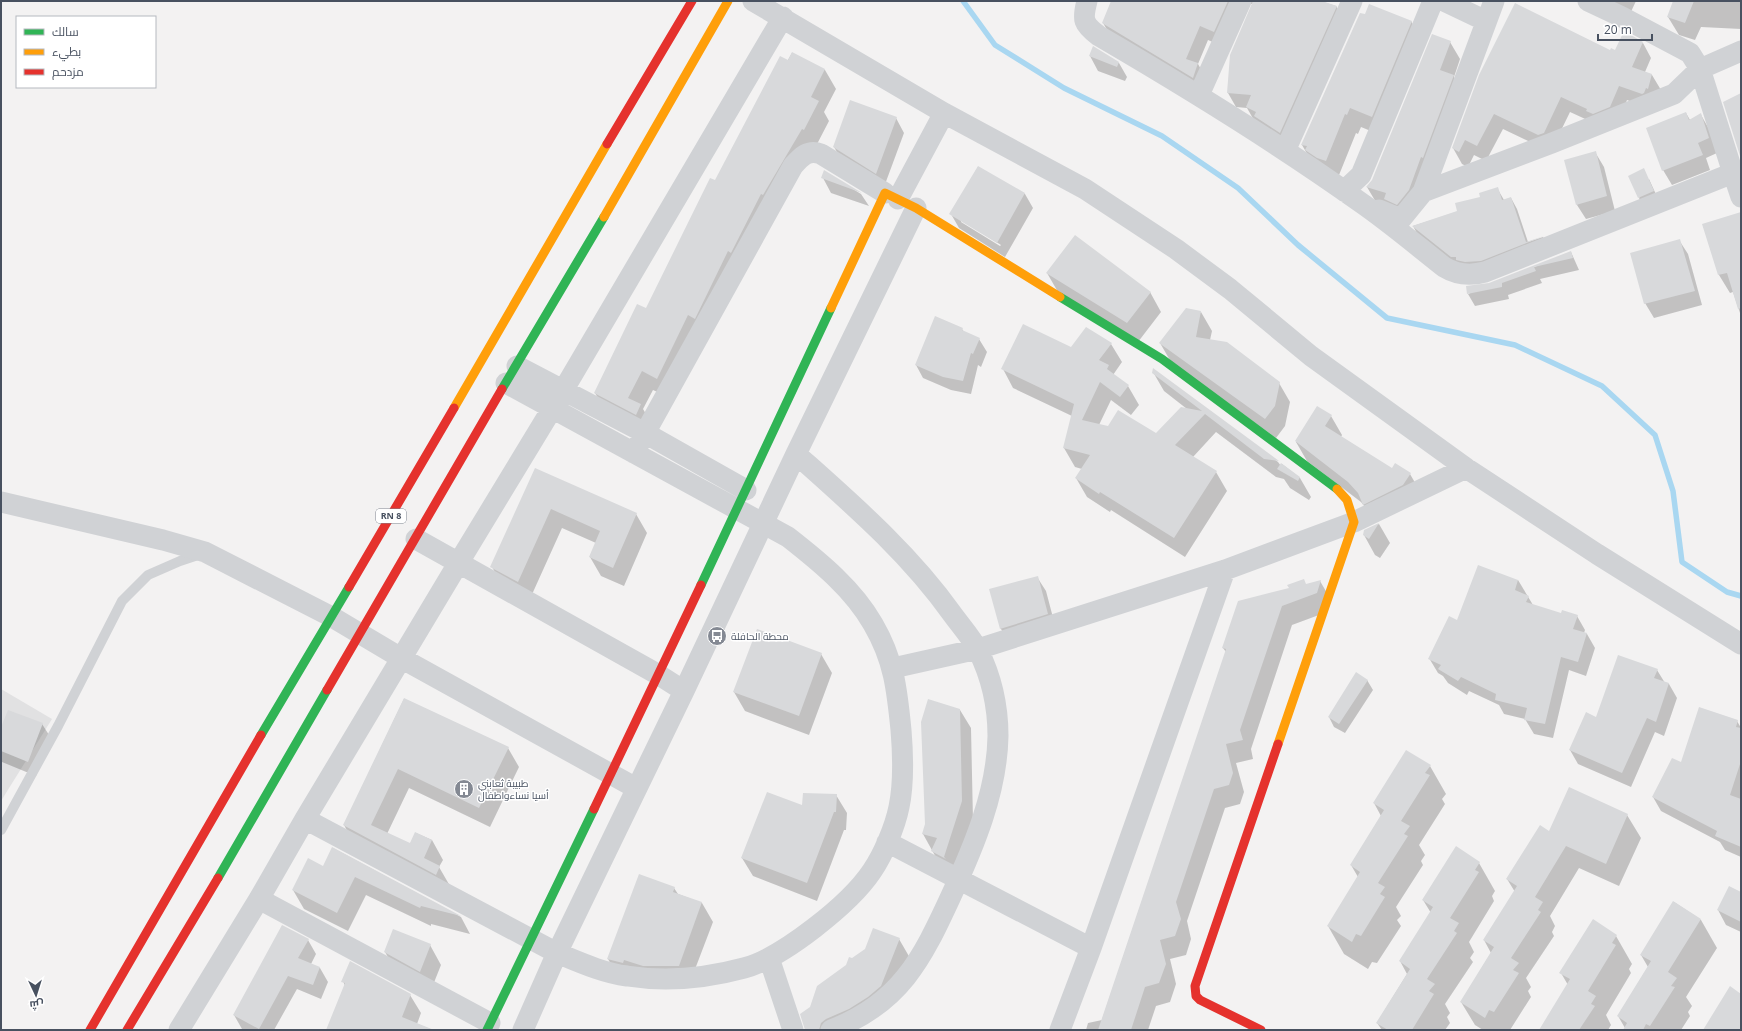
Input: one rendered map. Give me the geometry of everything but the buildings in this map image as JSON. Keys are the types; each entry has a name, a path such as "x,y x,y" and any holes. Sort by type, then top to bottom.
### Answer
{"main road":[{"name":"RN 8","path":"90,1030 179,875 332,617 491,344 633,97 692,1"},
{"path":"127,1030 186,933 511,374 580,260 728,1"},
{"path":"489,1027 738,510 746,490 900,200 1162,358 1323,478 1346,496 1350,502 1354,522 1195,986 1196,996 1200,1000 1259,1029"}],"street":[{"path":"753,1 783,17 944,113 1085,189 1176,249 1230,289 1311,356 1466,468 1597,554 1741,644"},
{"path":"1087,1 1084,20 1086,26 1091,30 1199,95 1284,151 1352,197 1444,267 1458,273 1471,274 1485,272 1734,173"},
{"path":"1199,95 1241,1"},
{"path":"1284,151 1352,1"},
{"path":"1352,197 1433,1"},
{"path":"1444,1 1486,21"},
{"path":"1352,197 1401,219 1423,192 1494,1"},
{"path":"1588,1 1690,53 1700,69 1741,198"},
{"path":"186,1028 305,819 564,389 783,17"},
{"path":"1423,192 1552,143 1674,94 1700,69 1741,51"},
{"path":"527,1029 557,953 684,691 762,523 796,454 900,200 944,113"},
{"path":"634,453 793,166 800,158 808,153 815,152 822,154 900,200"},
{"path":"511,374 564,389 746,490"},
{"path":"305,819 557,953 589,966 626,976 663,979 708,975 745,968 769,958 820,924 849,897 872,872 887,842 899,807 902,773 898,700 893,668 872,622 843,585 814,558 788,537 552,408 511,374"},
{"path":"796,454 891,541 936,591 978,649 991,682 997,710 998,736 996,764 991,792 973,847 930,941 913,968 896,990 875,1008 831,1030"},
{"path":"893,668 978,649 1224,570 1354,522 1466,468"},
{"path":"1,502 163,540 205,552 332,617 401,658 612,773 636,788"},
{"path":"416,539 659,675 684,691"},
{"path":"1060,1030 1224,570"},
{"path":"887,842 1090,948"},
{"path":"259,899 489,1027"},
{"path":"769,958 793,1030"}],"lane":[{"path":"1,830 58,726 122,601 148,576 180,561 205,552"}],"shaded area":[{"path":"1,689 52,719 1,801"}],"waterway":[{"path":"963,1 995,45 1064,88 1162,136 1238,188 1298,245 1387,318 1515,345 1602,386 1655,435 1673,491 1682,562 1727,592 1741,596"}],"traffic: fast":[{"path":"502,389 604,217"},
{"path":"1060,297 1162,359 1337,489"},
{"path":"701,585 831,308"},
{"path":"261,735 349,587"},
{"path":"218,878 327,690"},
{"path":"487,1030 594,809"}],"traffic: slow":[{"path":"604,217 728,1"},
{"path":"454,408 607,144"},
{"path":"831,308 885,193 916,208 1060,297"},
{"path":"1278,744 1354,522 1347,500 1337,489"}],"traffic: jam":[{"path":"607,144 692,1"},
{"path":"327,690 502,389"},
{"path":"349,587 454,408"},
{"path":"594,809 701,585"},
{"path":"90,1030 261,735"},
{"path":"1261,1030 1200,1000 1196,996 1195,986 1278,744"},
{"path":"127,1030 218,878"}],"place":[{"name":"محطة الحافلة","path":"717,636"},
{"name":"طبيبة ثعابني أسيا نساءواطفال","path":"464,789"}]}
